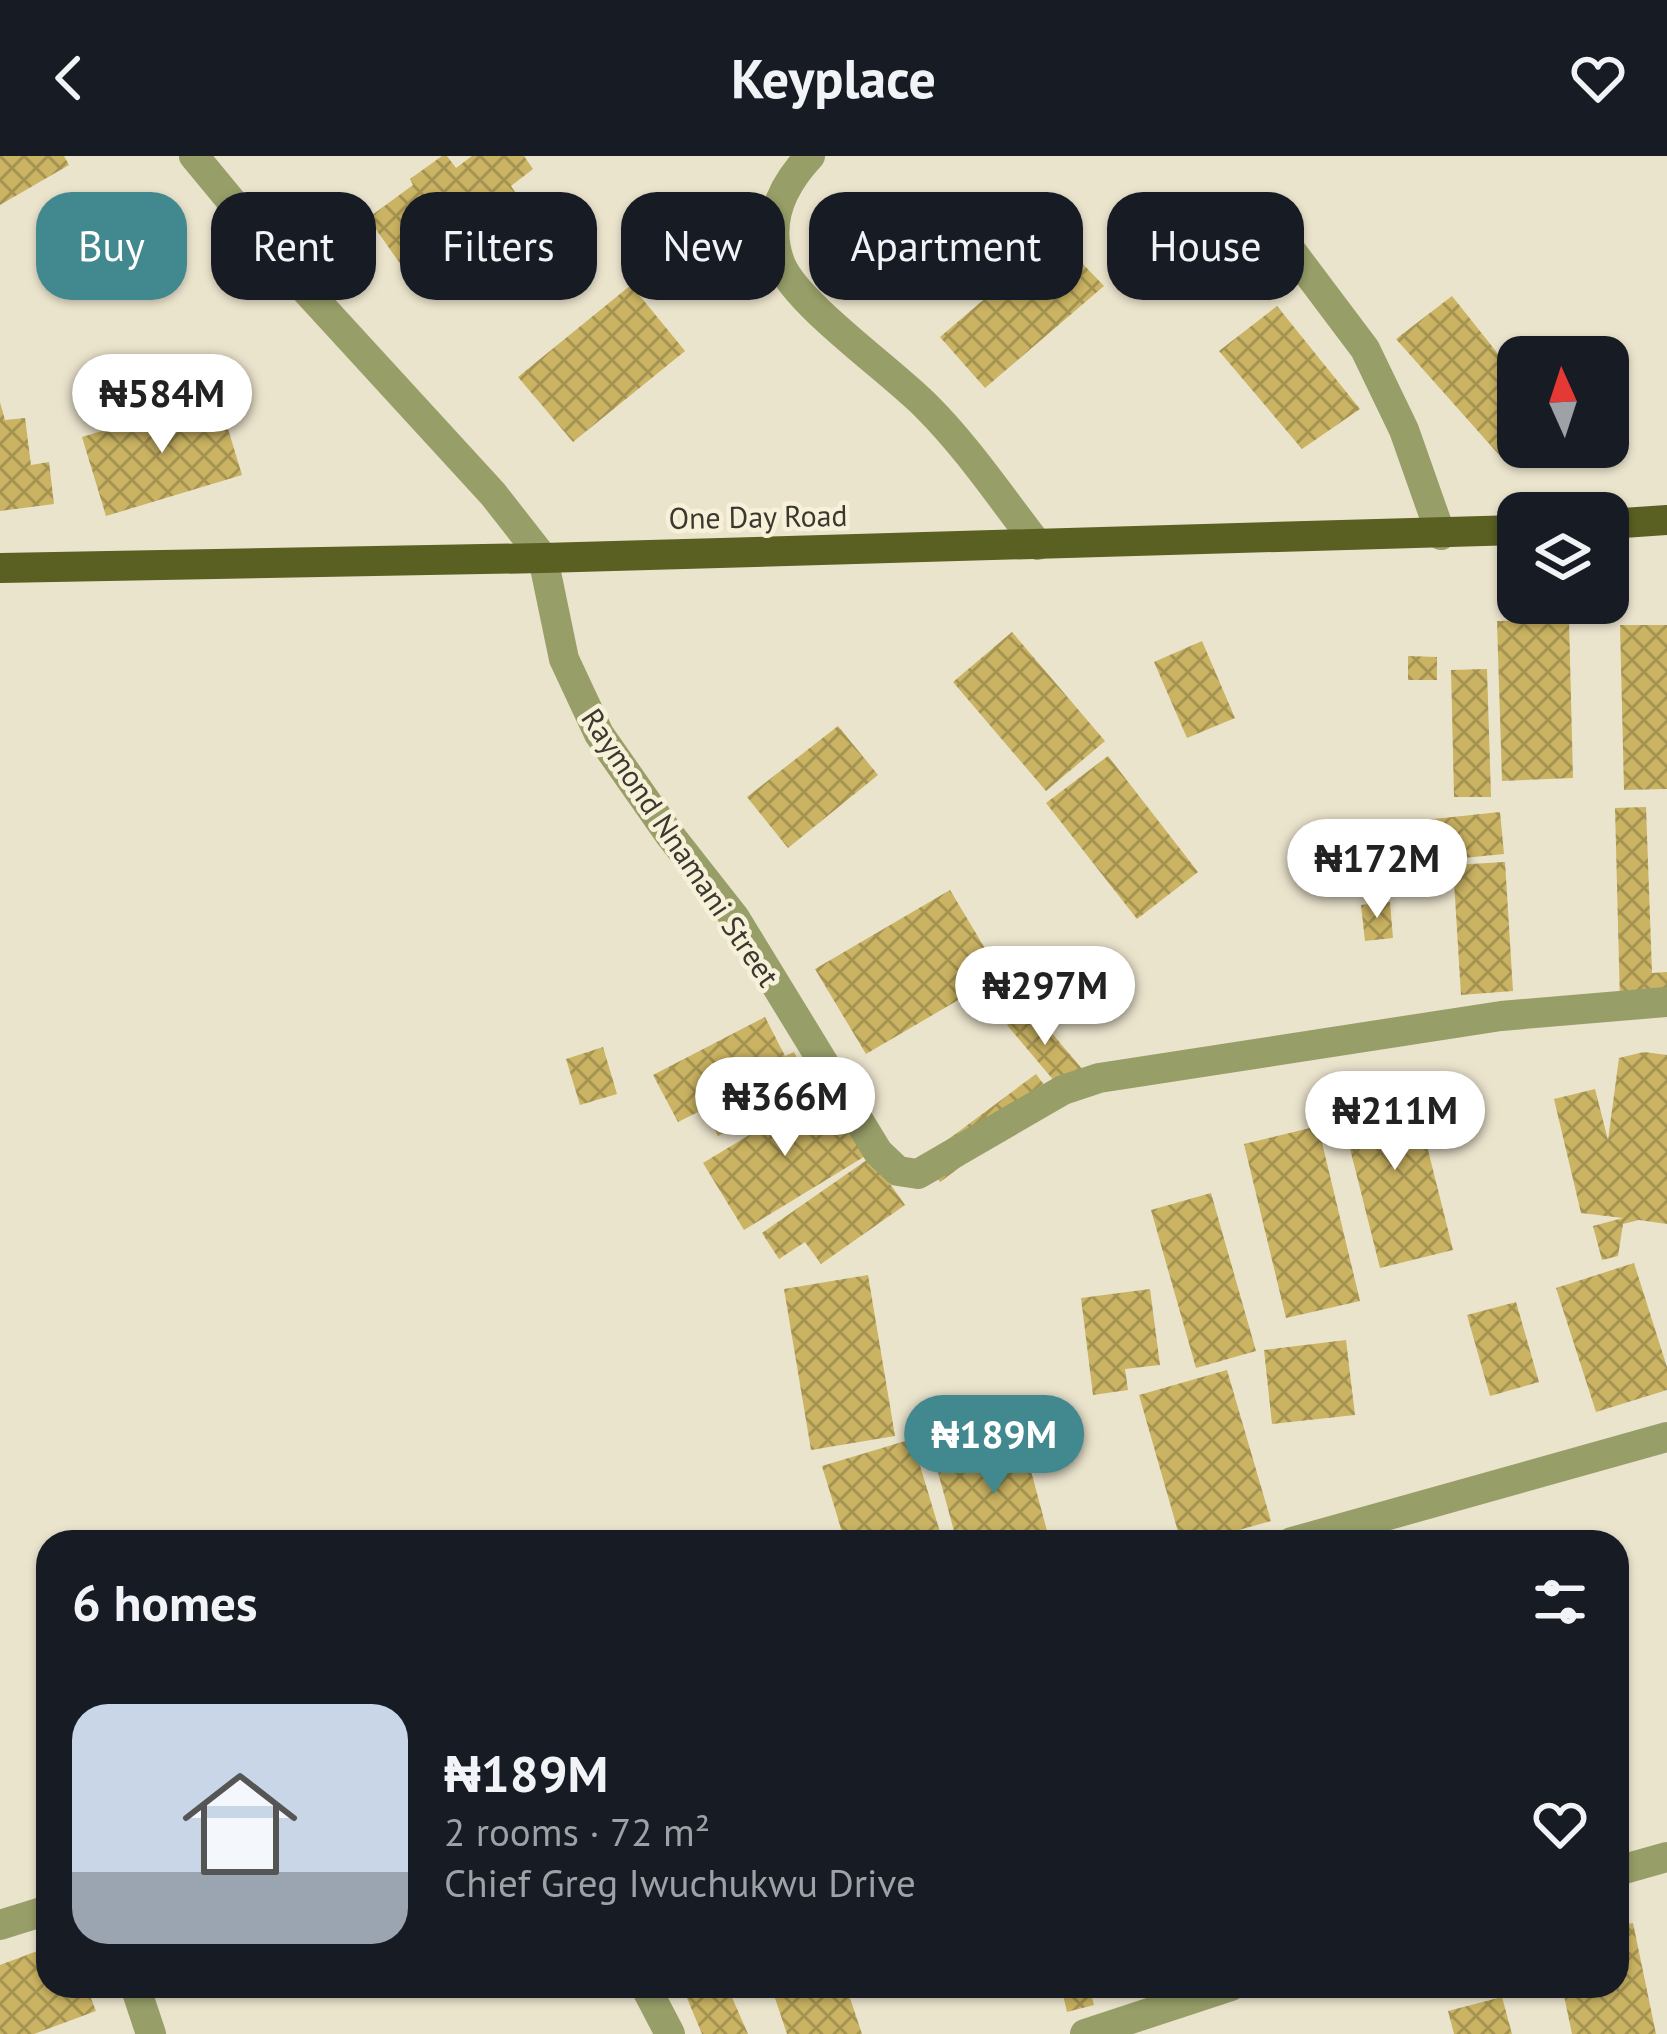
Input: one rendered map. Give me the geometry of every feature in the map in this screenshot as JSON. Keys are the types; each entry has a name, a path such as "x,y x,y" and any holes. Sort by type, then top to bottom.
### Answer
{"main road":[{"path":"1629,523 1667,520"},
{"name":"One Day Road","path":"0,568 1497,531"}],"street":[{"path":"194,156 294,277 493,494 543,557"},
{"path":"810,156 795,172 773,213 782,268 831,320 929,408 1038,545"},
{"path":"1304,268 1364,349 1404,430 1442,535"},
{"name":"Raymond Nnamani Street","path":"543,557 564,659 599,734 735,918 878,1152 898,1171 918,1174 1063,1090 1100,1078 1501,1016 1667,1002"},
{"path":"1335,1530 1667,1437"},
{"path":"1629,1868 1667,1857"},
{"path":"0,1925 36,1914"},
{"path":"139,1998 151,2034"},
{"path":"651,1998 670,2034"},
{"path":"1085,2034 1195,1998"}],"building":[{"path":"0,156 64,156 69,165 0,205"},
{"path":"442,156 456,168 472,156 524,156 533,169 511,186 515,192 403,192 413,185 410,179"},
{"path":"400,195 400,263 376,229 376,212"},
{"path":"1083,264 1104,286 985,388 940,337 983,300 1083,300"},
{"path":"621,293 621,300 643,300 685,351 573,442 518,377"},
{"path":"1452,296 1497,353 1497,453 1396,339"},
{"path":"1277,306 1360,409 1302,449 1219,351"},
{"path":"218,396 242,475 106,516 82,437"},
{"path":"0,402 5,420 25,418 31,465 49,462 54,504 0,511"},
{"path":"1497,624 1569,624 1573,778 1502,781"},
{"path":"1620,625 1667,625 1667,789 1624,790"},
{"path":"1012,632 1105,741 1046,791 953,682"},
{"path":"1202,641 1235,718 1187,738 1154,662"},
{"path":"1408,656 1437,657 1437,680 1408,680"},
{"path":"1487,669 1491,797 1454,797 1451,670"},
{"path":"838,726 878,775 788,848 747,797"},
{"path":"1108,756 1198,872 1137,919 1046,803"},
{"path":"1646,807 1652,973 1667,972 1667,1000 1620,1002 1615,808"},
{"path":"1500,812 1504,854 1361,868 1357,827"},
{"path":"1505,862 1513,991 1461,995 1453,865"},
{"path":"950,890 1001,975 866,1054 815,969"},
{"path":"1390,902 1393,938 1365,941 1361,905"},
{"path":"1029,1006 1083,1070 1061,1089 1007,1025"},
{"path":"765,1017 785,1056 794,1052 812,1087 718,1136 704,1109 678,1122 653,1075"},
{"path":"603,1047 617,1094 580,1105 566,1059"},
{"path":"1644,1052 1667,1055 1667,1224 1639,1220 1623,1224 1618,1256 1602,1260 1593,1226 1623,1218 1581,1213 1554,1099 1595,1089 1608,1140 1619,1058"},
{"path":"1036,1074 1054,1098 940,1182 923,1158"},
{"path":"1410,1078 1453,1250 1380,1268 1337,1097"},
{"path":"825,1089 867,1155 744,1230 703,1163"},
{"path":"1318,1126 1360,1301 1286,1318 1244,1144"},
{"path":"871,1157 905,1205 821,1264 805,1242 779,1259 762,1233"},
{"path":"1211,1193 1256,1351 1196,1368 1151,1210"},
{"path":"1634,1263 1667,1367 1667,1390 1596,1412 1556,1288"},
{"path":"868,1275 895,1436 811,1450 784,1289"},
{"path":"1150,1289 1160,1365 1125,1369 1128,1390 1093,1395 1081,1298"},
{"path":"1516,1302 1539,1382 1490,1396 1467,1315"},
{"path":"1346,1340 1355,1415 1272,1424 1264,1350"},
{"path":"1227,1370 1271,1521 1239,1530 1178,1530 1139,1395"},
{"path":"912,1439 939,1530 841,1530 822,1466"},
{"path":"1023,1441 1047,1530 954,1530 936,1465"},
{"path":"1633,1923 1656,2034 1572,2034 1564,1998 1629,1998 1629,1924"},
{"path":"36,1952 36,1998 91,1998 96,2011 34,2034 0,2034 0,1965"},
{"path":"687,1998 732,1998 748,2034 702,2034"},
{"path":"775,1998 850,1998 862,2034 787,2034"},
{"path":"1064,1998 1092,1998 1094,2005 1067,2012"},
{"path":"1502,1998 1512,2034 1454,2034 1448,2011"}]}
